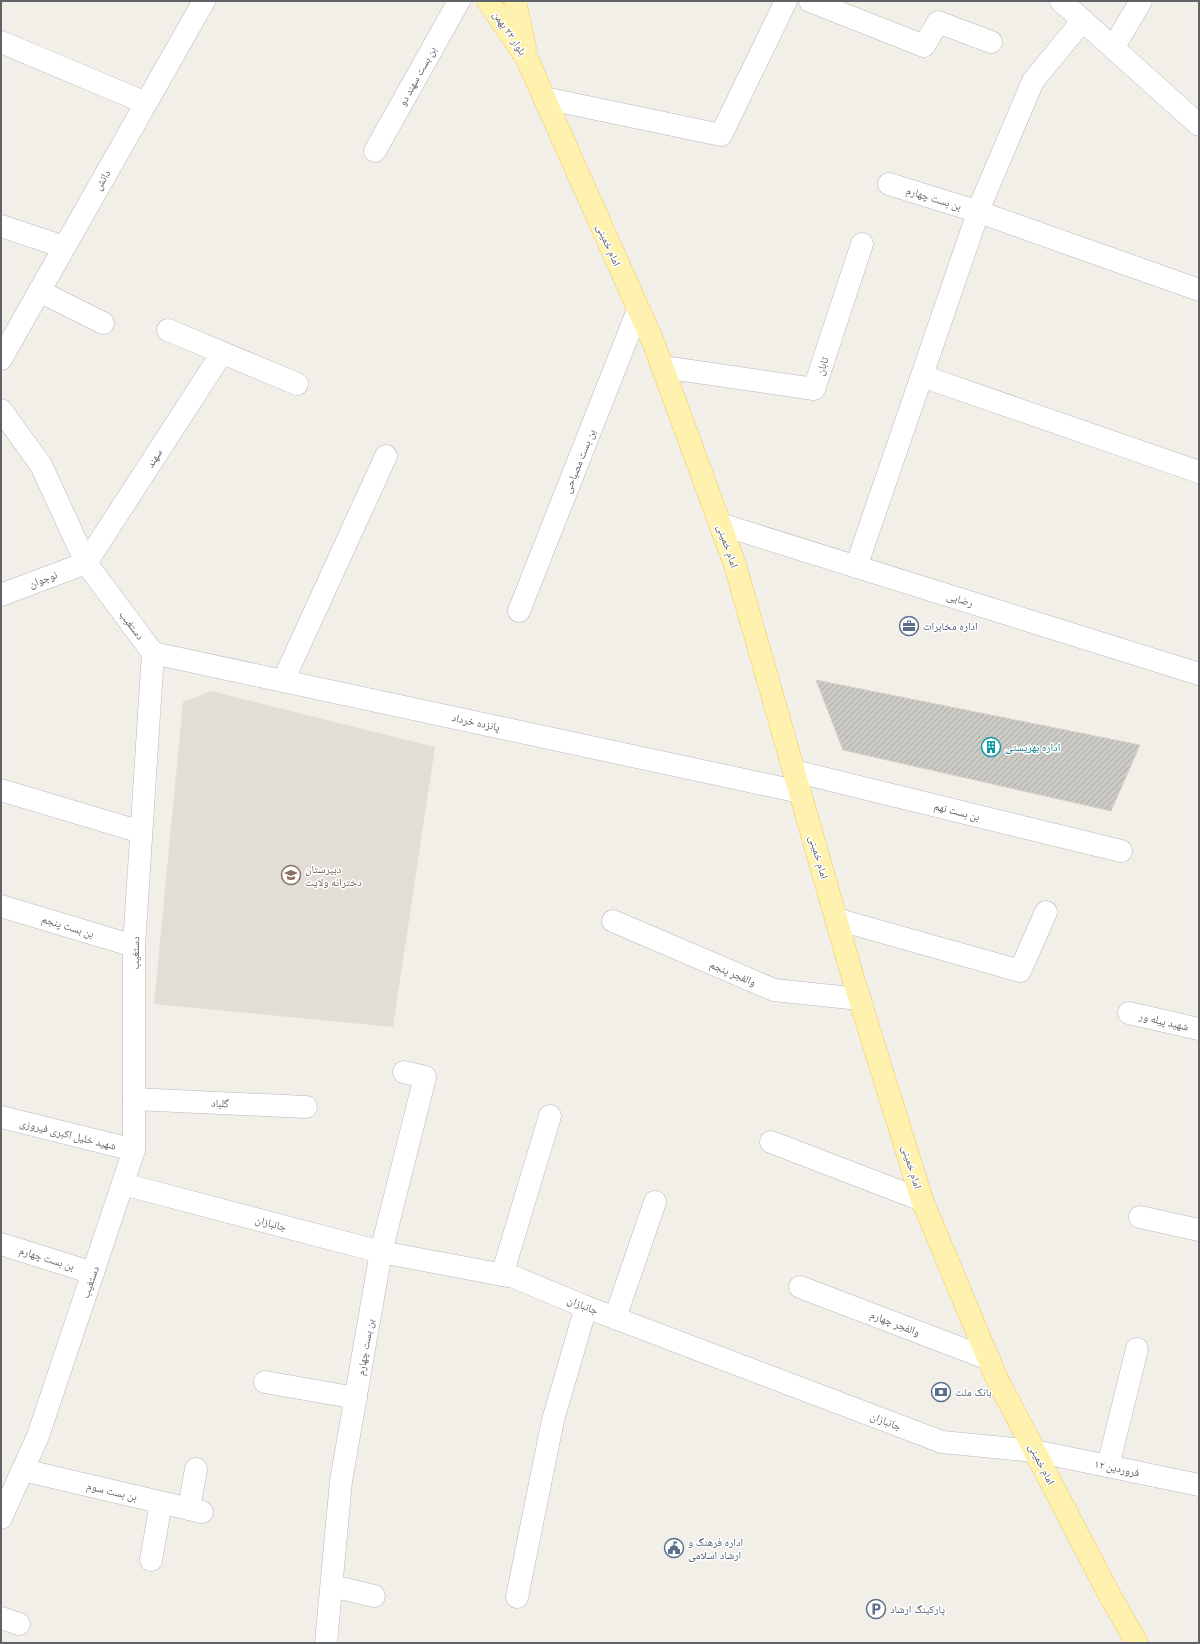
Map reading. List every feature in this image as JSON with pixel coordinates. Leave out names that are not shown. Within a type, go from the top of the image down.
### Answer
[{"type":"main road","name":"بلوار ۲۲ بهمن","points":[[488,1],[527,59]]},
{"type":"main road","name":"بلوار ۲۲ بهمن","points":[[516,1],[527,59]]},
{"type":"main road","name":"امام خمینی","points":[[527,59],[654,344],[735,565],[836,919],[922,1200],[996,1377],[1109,1594],[1137,1643]]},
{"type":"street","name":"دانش","points":[[1,359],[204,1]]},
{"type":"street","name":"بن بست سهند دو","points":[[375,151],[459,1]]},
{"type":"street","points":[[544,98],[721,135],[786,1]]},
{"type":"street","points":[[810,1],[924,46],[938,22],[991,42]]},
{"type":"street","points":[[1061,1],[1199,125]]},
{"type":"street","points":[[1113,48],[1141,1]]},
{"type":"street","points":[[856,566],[979,212],[1033,81],[1083,20]]},
{"type":"street","points":[[1,42],[146,103]]},
{"type":"street","name":"بن بست چهارم","points":[[889,184],[979,212],[1199,290]]},
{"type":"street","points":[[1,226],[64,247]]},
{"type":"street","name":"تابان","points":[[663,367],[814,389],[862,244]]},
{"type":"street","points":[[40,290],[103,323]]},
{"type":"street","name":"بن بست مصباحی","points":[[519,611],[638,310]]},
{"type":"street","points":[[168,330],[297,384]]},
{"type":"street","name":"سهند","points":[[86,563],[222,353]]},
{"type":"street","points":[[922,376],[1199,472]]},
{"type":"street","name":"دستغیب","points":[[1,410],[41,465],[86,563],[153,653],[134,946],[134,1150],[38,1436],[1,1518]]},
{"type":"street","points":[[283,680],[386,456]]},
{"type":"street","name":"رضایی","points":[[720,524],[1198,670]]},
{"type":"street","name":"نوجوان","points":[[1,595],[86,563]]},
{"type":"street","name":"پانزده خرداد","points":[[153,653],[800,792]]},
{"type":"street","name":"بن بست نهم","points":[[794,771],[1120,851]]},
{"type":"street","points":[[1,790],[141,832]]},
{"type":"street","name":"بن بست پنجم","points":[[1,906],[134,946]]},
{"type":"street","points":[[836,919],[1020,971],[1046,912]]},
{"type":"street","name":"والفجر پنجم","points":[[613,921],[774,990],[860,999]]},
{"type":"street","name":"شهید پیله ور","points":[[1129,1013],[1199,1029]]},
{"type":"street","name":"بن بست چهارم","points":[[326,1643],[341,1481],[381,1252],[425,1077],[404,1072]]},
{"type":"street","name":"گلباد","points":[[134,1099],[306,1107]]},
{"type":"street","points":[[502,1275],[550,1116]]},
{"type":"street","name":"شهید خلیل اکبری فیروزی","points":[[1,1117],[134,1150]]},
{"type":"street","points":[[771,1142],[922,1200]]},
{"type":"street","name":"جانبازان","points":[[123,1184],[381,1252],[514,1277],[586,1307],[942,1442],[1035,1451]]},
{"type":"street","points":[[616,1318],[655,1202]]},
{"type":"street","points":[[1140,1217],[1199,1230]]},
{"type":"street","name":"بن بست چهارم","points":[[1,1244],[93,1273]]},
{"type":"street","name":"والفجر چهارم","points":[[800,1287],[989,1359]]},
{"type":"street","points":[[517,1597],[554,1420],[586,1307]]},
{"type":"street","points":[[1108,1466],[1137,1350]]},
{"type":"street","points":[[265,1382],[356,1398]]},
{"type":"street","name":"۱۲ فروردین","points":[[1035,1451],[1199,1485]]},
{"type":"street","name":"بن بست سوم","points":[[23,1470],[196,1510],[196,1469]]},
{"type":"street","points":[[151,1560],[161,1503]]},
{"type":"street","points":[[332,1586],[374,1596]]},
{"type":"shaded area","name":"دبیرستان دخترانه ولایت","points":[[211,691],[435,747],[393,1027],[154,1004],[183,702]]},
{"type":"building","name":"اداره بهزیستی","points":[[816,680],[1140,745],[1111,811],[843,750]]},
{"type":"place","name":"اداره مخابرات","points":[[909,626]]},
{"type":"place","name":"اداره بهزیستی","points":[[991,747]]},
{"type":"place","name":"دبیرستان دخترانه ولایت","points":[[291,875]]},
{"type":"place","name":"بانک ملت","points":[[941,1392]]},
{"type":"place","name":"اداره فرهنگ و ارشاد اسلامی","points":[[674,1548]]},
{"type":"place","name":"پارکینگ ارشاد","points":[[876,1609]]}]
